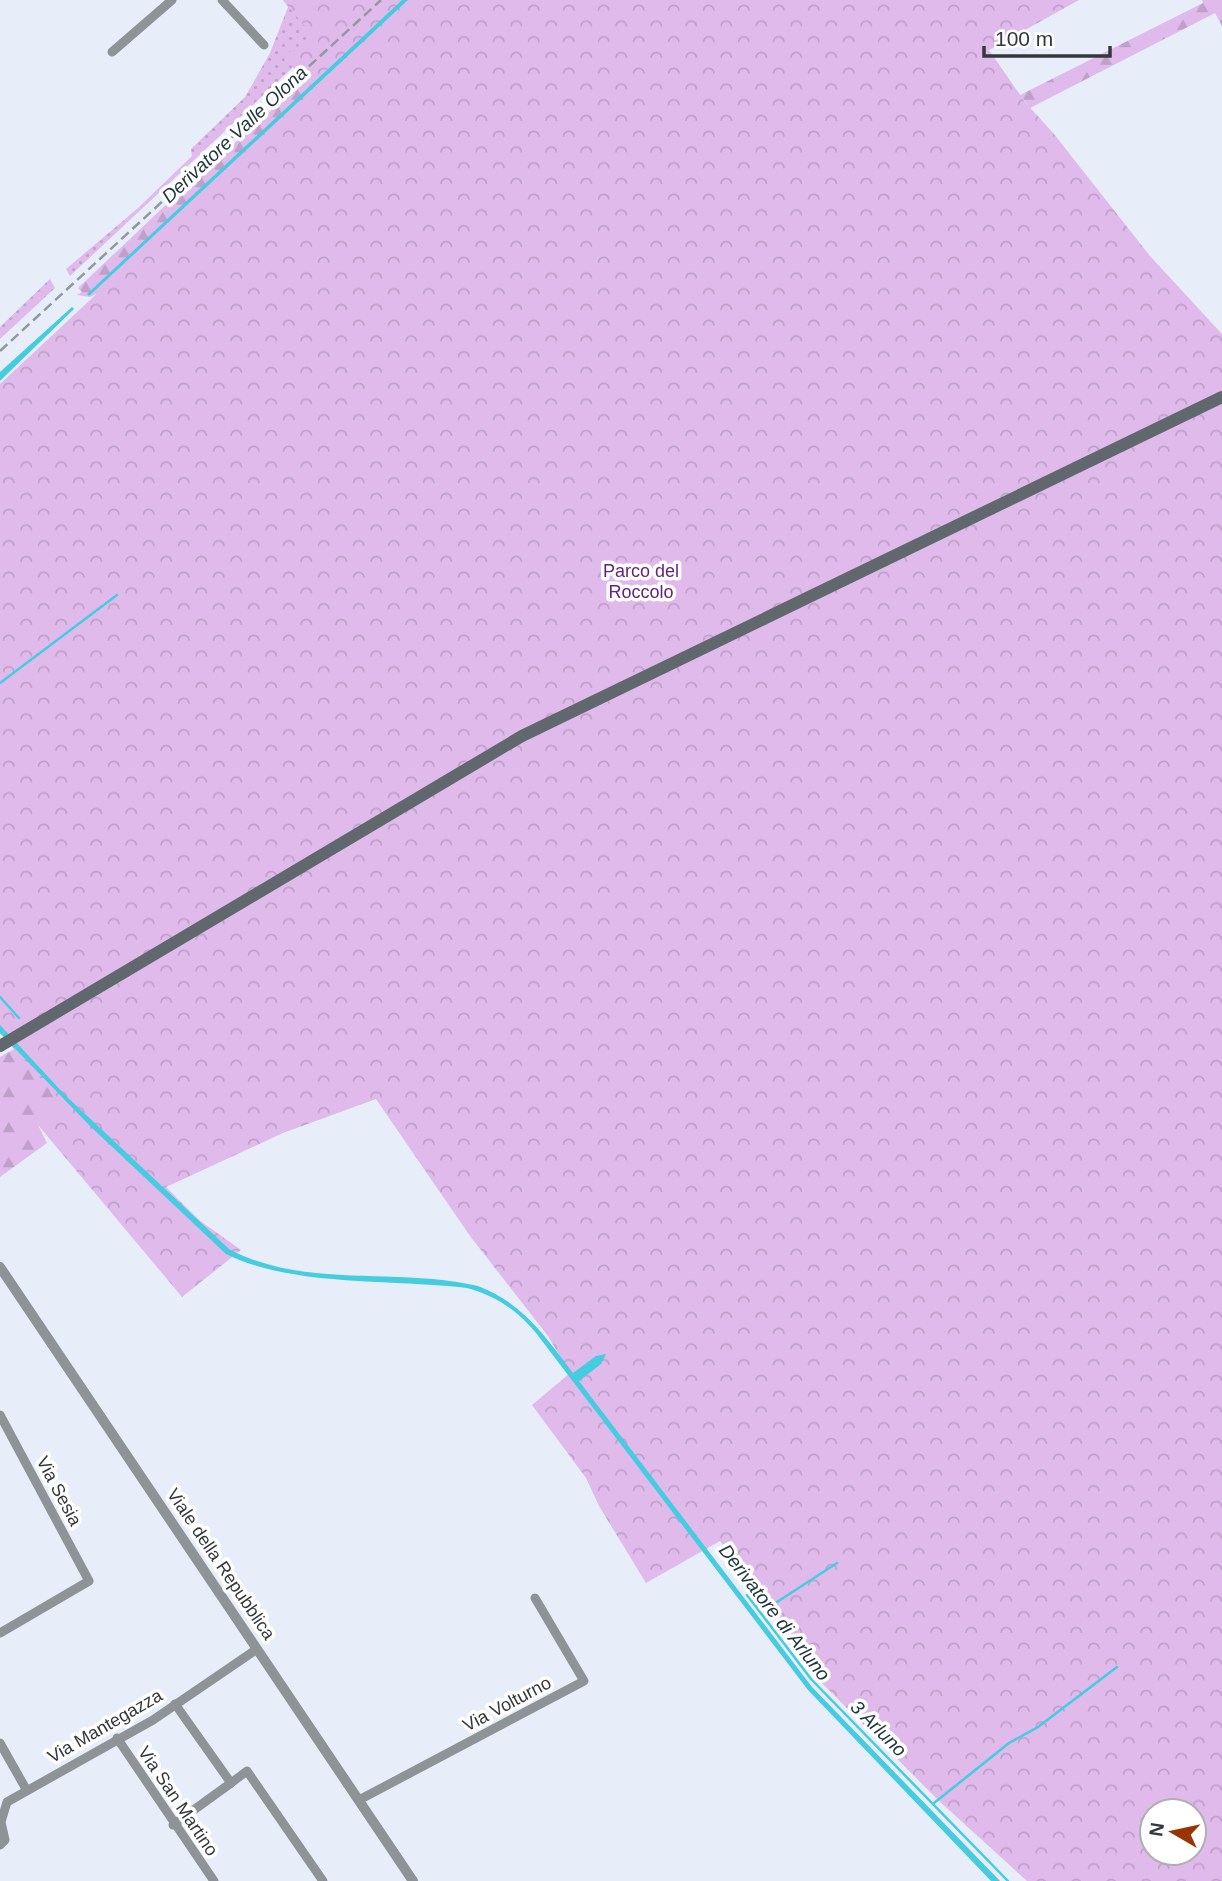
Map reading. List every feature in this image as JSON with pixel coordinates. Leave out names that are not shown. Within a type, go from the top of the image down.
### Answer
[{"type":"main road","points":[[1,1045],[522,736],[1222,397]]},
{"type":"street","points":[[112,52],[172,0]]},
{"type":"street","points":[[222,0],[264,46]]},
{"type":"street","name":"Viale della Repubblica","points":[[0,1267],[413,1881]]},
{"type":"street","name":"Via Sesia","points":[[0,1415],[3,1430],[89,1581],[0,1633]]},
{"type":"street","name":"Via Volturno","points":[[359,1800],[584,1681],[535,1598]]},
{"type":"street","name":"Via Mantegazza","points":[[0,1845],[5,1840],[1,1822],[7,1802],[175,1704],[257,1649]]},
{"type":"street","points":[[175,1704],[231,1783]]},
{"type":"street","name":"Via San Martino","points":[[117,1738],[173,1825],[214,1881]]},
{"type":"street","points":[[0,1743],[26,1789]]},
{"type":"street","points":[[173,1825],[247,1771],[323,1881]]},
{"type":"green space","points":[[283,0],[365,0],[70,276],[66,269],[137,209],[192,156],[191,149],[245,97],[270,53],[288,7]]},
{"type":"green space","name":"Parco del Roccolo","points":[[283,0],[1079,0],[989,50],[1025,102],[1054,134],[1150,256],[1222,334],[1222,1881],[1027,1881],[938,1800],[815,1676],[720,1541],[646,1583],[599,1506],[586,1478],[532,1405],[570,1373],[548,1336],[470,1236],[376,1099],[283,1133],[166,1187],[199,1220],[241,1250],[182,1297],[38,1125],[64,1105],[0,1033],[0,384],[312,93],[309,83],[282,57],[313,36]]},
{"type":"green space","points":[[499,0],[125,280],[90,297],[77,295],[82,292],[78,288],[170,201],[318,68]]},
{"type":"green space","points":[[1202,0],[1222,0],[1222,26],[1215,13],[1030,108],[1020,95],[1203,3]]},
{"type":"green space","points":[[50,279],[55,288],[0,339],[0,327]]},
{"type":"green space","points":[[33,1038],[166,1170],[38,1125],[47,1143],[0,1177],[0,1057]]},
{"type":"water","points":[[402,0],[408,0],[89,296],[87,294]]},
{"type":"water","points":[[72,307],[74,309],[0,381],[0,372]]},
{"type":"water","points":[[0,1025],[65,1095],[229,1249],[288,1269],[415,1278],[478,1286],[494,1293],[520,1311],[543,1334],[573,1373],[596,1356],[606,1354],[601,1364],[579,1381],[812,1687],[1000,1881],[991,1881],[808,1690],[536,1333],[521,1317],[497,1300],[467,1288],[312,1277],[252,1265],[226,1254],[90,1126],[0,1033]]},
{"type":"waterway","points":[[0,683],[117,595]]},
{"type":"waterway","points":[[0,997],[19,1018]]},
{"type":"waterway","name":"3 Arluno","points":[[755,1605],[774,1604],[837,1563]]},
{"type":"waterway","name":"3 Arluno","points":[[747,1595],[811,1679],[1008,1881]]},
{"type":"waterway","name":"3 Arluno","points":[[934,1803],[1009,1743],[1038,1727],[1117,1667]]},
{"type":"railway","points":[[0,351],[381,0]]},
{"type":"water label","name":"Derivatore Valle Olona","points":[[234,134]]},
{"type":"water label","name":"Derivatore di Arluno","points":[[775,1612]]}]
